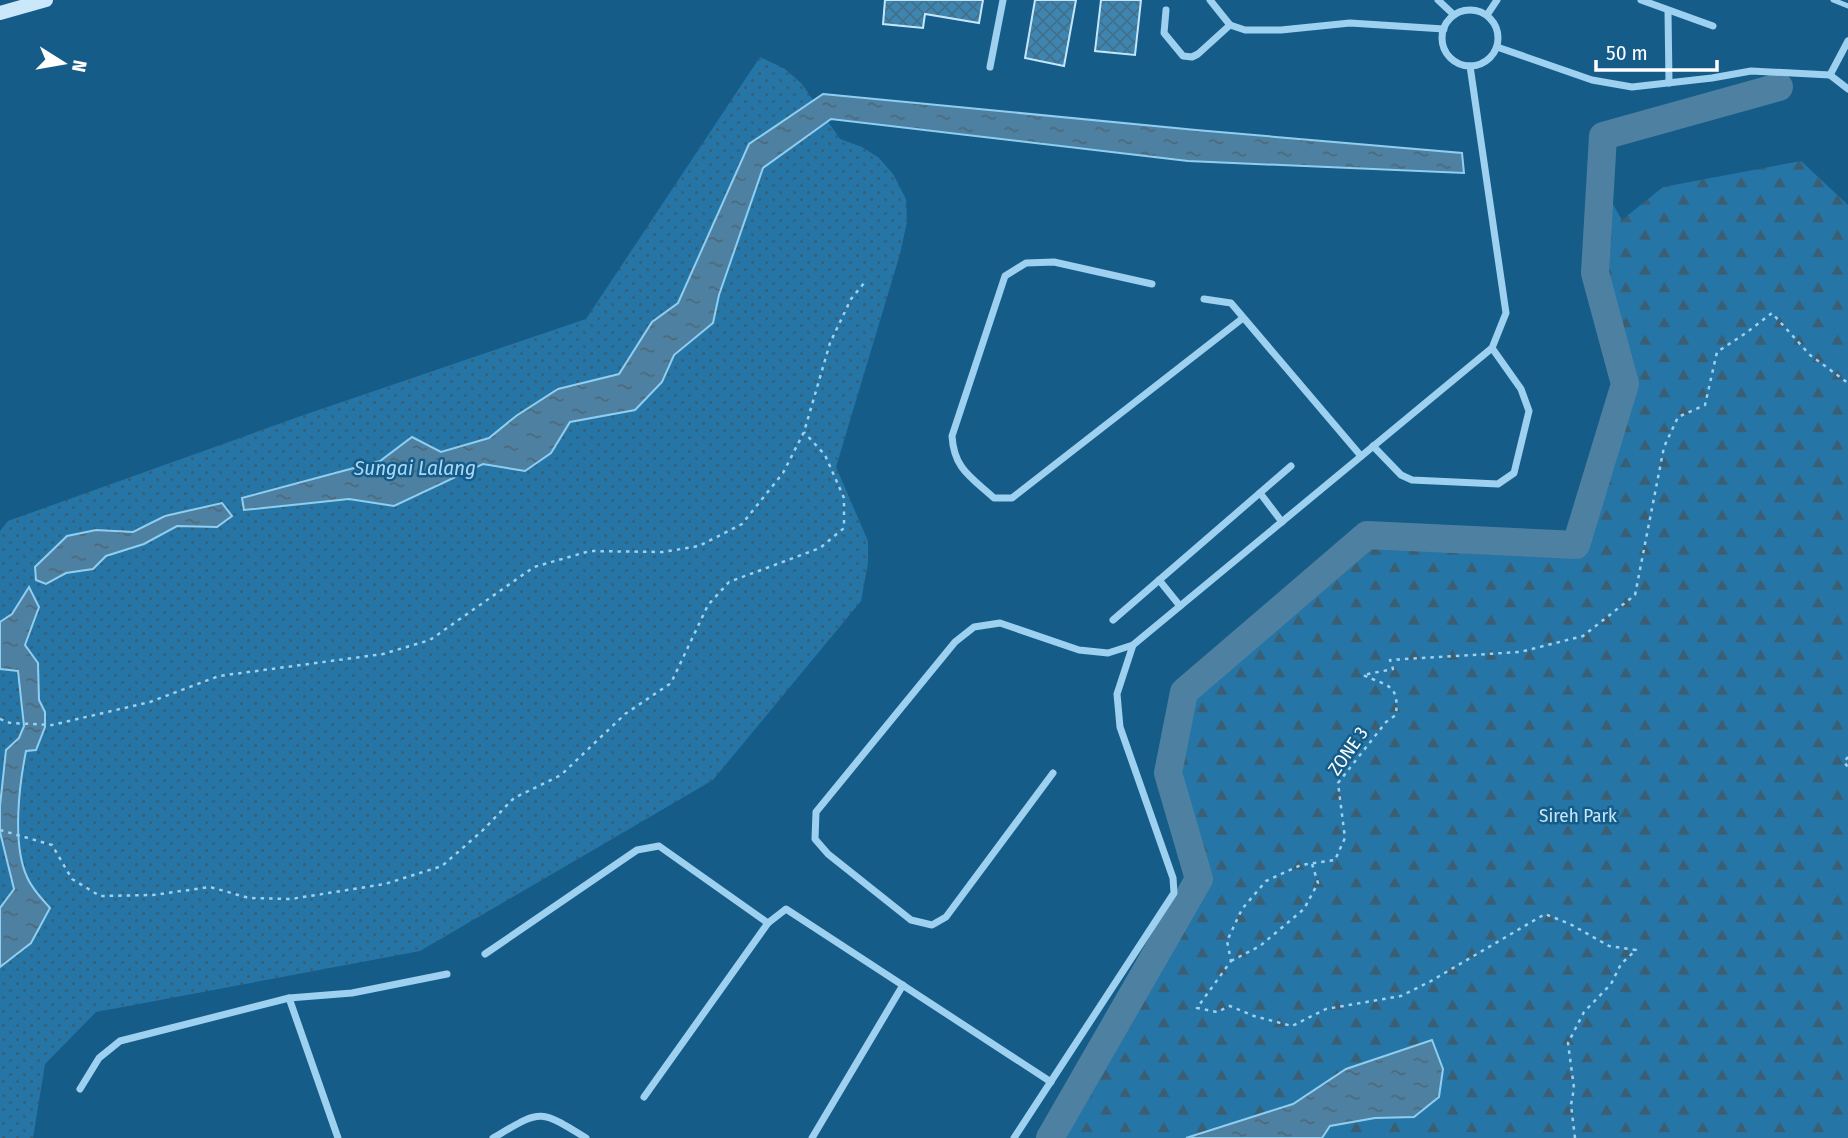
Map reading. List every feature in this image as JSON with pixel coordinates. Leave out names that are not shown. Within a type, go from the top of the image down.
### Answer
[{"type":"street","points":[[0,13],[46,0]]},
{"type":"street","points":[[990,66],[1003,0]]},
{"type":"street","points":[[1210,0],[1230,25],[1245,30],[1350,23],[1444,29]]},
{"type":"street","points":[[1438,0],[1454,15]]},
{"type":"street","points":[[1487,16],[1497,0]]},
{"type":"street","points":[[1641,0],[1713,26]]},
{"type":"street","points":[[1166,10],[1164,33],[1183,55],[1192,57],[1198,54],[1230,25]]},
{"type":"street","points":[[1470,10],[1487,16],[1497,29],[1497,47],[1487,61],[1470,66],[1454,61],[1448,54],[1444,47],[1444,29],[1454,15],[1470,10]]},
{"type":"street","points":[[1668,11],[1669,83]]},
{"type":"street","points":[[1829,75],[1848,41]]},
{"type":"street","points":[[1497,47],[1592,80],[1632,87],[1751,71],[1829,75],[1848,89]]},
{"type":"street","points":[[1053,773],[946,917],[932,925],[911,920],[828,854],[814,838],[816,812],[955,642],[974,627],[1000,623],[1079,650],[1108,653],[1133,645],[1492,348],[1506,313],[1470,66]]},
{"type":"street","points":[[1153,284],[1054,262],[1026,262],[1005,276],[952,436],[953,450],[959,466],[994,498],[1012,498],[1243,318]]},
{"type":"street","points":[[1204,299],[1231,303],[1361,456]]},
{"type":"street","points":[[1373,446],[1401,475],[1412,480],[1498,484],[1514,473],[1528,411],[1521,389],[1492,348]]},
{"type":"street","points":[[1114,620],[1291,466]]},
{"type":"street","points":[[1260,493],[1282,522]]},
{"type":"street","points":[[1159,580],[1180,606]]},
{"type":"street","points":[[1014,1138],[1174,893],[1173,878],[1120,727],[1117,694],[1133,645]]},
{"type":"street","points":[[485,954],[637,850],[659,846],[768,923]]},
{"type":"street","points":[[644,1097],[768,923],[786,909],[1051,1082]]},
{"type":"street","points":[[80,1089],[99,1058],[120,1041],[289,998],[352,993],[447,974]]},
{"type":"street","points":[[812,1138],[903,985]]},
{"type":"street","points":[[289,998],[338,1138]]},
{"type":"street","points":[[493,1138],[526,1119],[539,1115],[556,1119],[586,1138]]},
{"type":"lane","points":[[1833,0],[1848,6]]},
{"type":"path","points":[[0,719],[10,723],[52,725],[150,702],[219,676],[383,654],[430,640],[534,567],[590,551],[663,552],[699,546],[742,524],[783,472],[804,432],[830,343],[851,299],[865,282]]},
{"type":"path","name":"ZONE 3","points":[[1231,961],[1227,941],[1242,909],[1266,881],[1301,865],[1335,860],[1346,838],[1338,783],[1386,722],[1396,715],[1397,698],[1393,688],[1363,675],[1393,670],[1391,660],[1520,652],[1583,636],[1635,595],[1664,447],[1678,417],[1705,405],[1717,352],[1772,313],[1810,355],[1848,383]]},
{"type":"path","points":[[0,830],[52,845],[72,878],[100,896],[153,895],[210,887],[249,898],[291,899],[386,884],[442,866],[514,798],[561,775],[625,714],[671,683],[708,606],[729,582],[820,548],[844,528],[844,498],[825,455],[804,432]]},
{"type":"path","points":[[1848,757],[1844,762],[1848,767]]},
{"type":"path","points":[[1312,864],[1318,883],[1304,909],[1259,946],[1231,961],[1196,1009],[1217,1012],[1230,1006],[1254,1016],[1292,1026],[1326,1009],[1401,996],[1545,914],[1570,924],[1609,946],[1636,950],[1621,964],[1611,984],[1584,1012],[1568,1043],[1574,1088],[1571,1105],[1575,1138]]},
{"type":"green space","points":[[760,57],[785,69],[802,84],[840,139],[862,147],[879,158],[893,174],[906,199],[907,222],[900,254],[836,467],[868,541],[868,563],[861,601],[713,780],[420,951],[96,1012],[45,1064],[33,1138],[0,1138],[0,531],[8,521],[301,416],[586,319]]},
{"type":"green space","name":"Sireh Park","points":[[1801,161],[1848,205],[1848,1138],[1322,1138],[1330,1126],[1375,1118],[1414,1117],[1346,1069],[1293,1104],[1186,1138],[1050,1138],[1198,879],[1168,773],[1184,692],[1367,535],[1576,545],[1625,384],[1595,273],[1600,182],[1622,220],[1663,187]]},
{"type":"water","name":"Sungai Lalang","points":[[823,94],[1462,153],[1464,173],[1188,161],[831,119],[763,168],[719,295],[713,323],[674,355],[662,382],[635,410],[570,422],[551,453],[525,471],[483,464],[394,506],[349,499],[244,510],[242,498],[380,461],[412,437],[441,452],[489,438],[516,416],[558,389],[619,374],[652,322],[678,303],[749,144]]},
{"type":"water","points":[[222,503],[232,516],[217,527],[177,526],[144,544],[106,556],[93,569],[66,573],[46,584],[36,580],[35,567],[67,536],[96,530],[133,532],[165,516]]},
{"type":"water","points":[[29,587],[39,607],[25,645],[38,663],[39,700],[45,712],[45,727],[36,750],[26,751],[19,798],[18,832],[22,864],[27,877],[34,890],[50,908],[31,943],[0,967],[0,908],[14,889],[0,832],[0,806],[6,750],[19,738],[24,726],[18,671],[0,669],[0,622],[12,614]]},
{"type":"water","points":[[1432,1040],[1443,1069],[1439,1097],[1414,1117],[1375,1118],[1330,1126],[1322,1138],[1186,1138],[1293,1104],[1346,1069]]},
{"type":"building","points":[[885,0],[983,0],[979,23],[925,14],[923,28],[883,24]]},
{"type":"building","points":[[1035,0],[1076,0],[1064,66],[1025,58]]},
{"type":"building","points":[[1101,0],[1141,0],[1135,55],[1095,51]]},
{"type":"waterway","points":[[1050,1138],[1199,879],[1168,773],[1184,692],[1367,535],[1576,545],[1625,384],[1595,273],[1603,136],[1779,87]]}]
